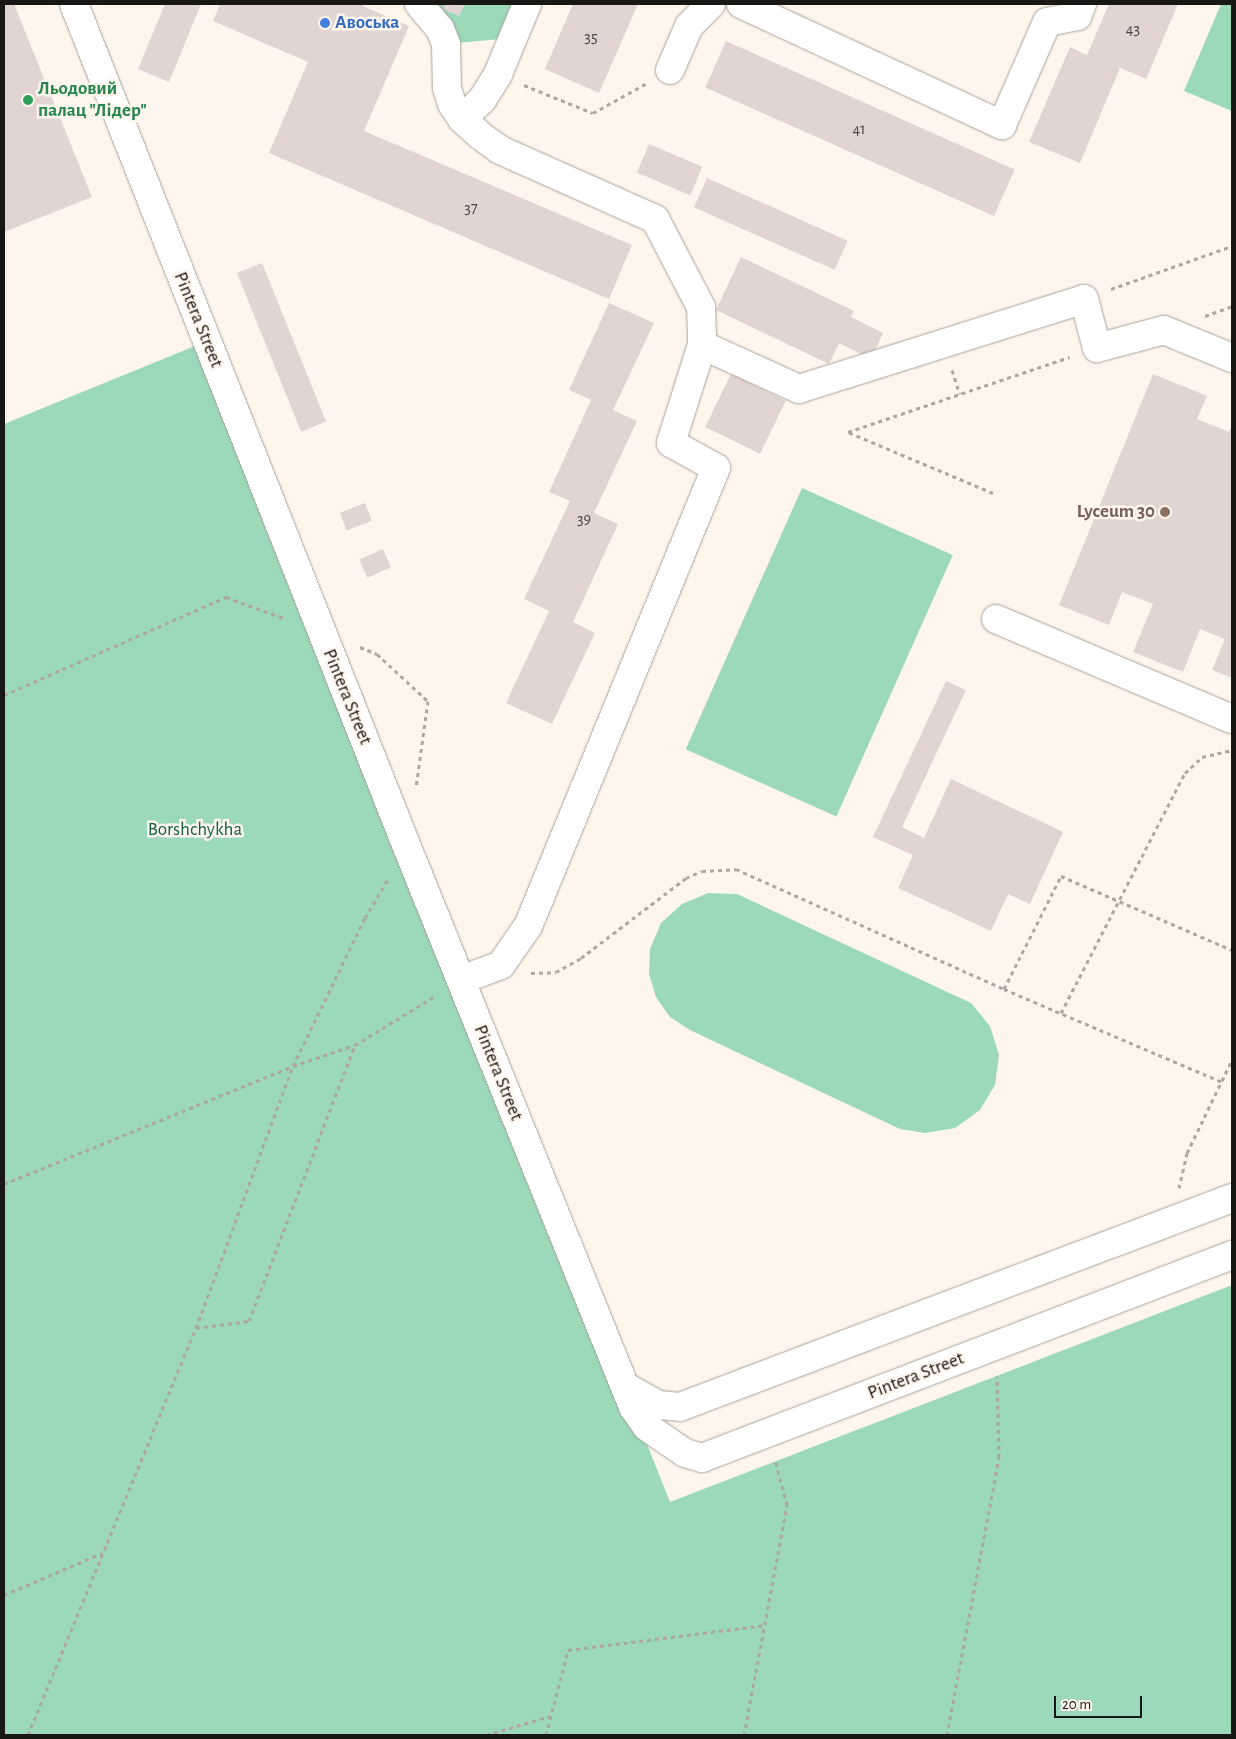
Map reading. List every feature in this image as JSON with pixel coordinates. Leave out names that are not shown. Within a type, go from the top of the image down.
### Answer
[{"type":"street","name":"Pintera Street","points":[[74,4],[407,846],[633,1407],[647,1426],[684,1453],[702,1458],[1232,1255]]},
{"type":"street","points":[[419,4],[440,29],[446,44],[447,88],[452,104],[462,119],[500,150],[655,218],[701,307],[702,345],[671,443],[716,468],[528,926],[501,965],[461,980]]},
{"type":"street","points":[[462,119],[482,100],[498,74],[527,4]]},
{"type":"street","points":[[670,70],[689,26],[711,4]]},
{"type":"street","points":[[741,4],[1002,125],[1047,22],[1077,16],[1082,4]]},
{"type":"street","points":[[702,345],[799,389],[1084,299],[1097,348],[1164,330],[1232,358]]},
{"type":"street","points":[[996,619],[1232,719]]},
{"type":"street","points":[[626,1387],[659,1406],[680,1407],[1232,1198]]},
{"type":"path","points":[[498,74],[593,113],[670,70]]},
{"type":"path","points":[[1084,299],[1232,246]]},
{"type":"path","points":[[993,493],[848,432],[1097,348]]},
{"type":"path","points":[[4,695],[226,597],[377,654],[428,701],[416,789]]},
{"type":"path","points":[[1061,1013],[1185,773],[1202,757],[1232,750]]},
{"type":"path","points":[[28,1735],[196,1328],[293,1066],[365,918],[407,846]]},
{"type":"path","points":[[501,965],[529,973],[556,972],[581,958],[686,878],[702,871],[736,869],[1004,989],[1222,1082]]},
{"type":"path","points":[[1004,989],[1061,876],[1232,950]]},
{"type":"path","points":[[4,1184],[293,1066],[355,1045],[461,980]]},
{"type":"path","points":[[196,1328],[249,1321],[355,1045]]},
{"type":"path","points":[[1170,1222],[1187,1153],[1232,1060]]},
{"type":"path","points":[[947,1735],[999,1457],[996,1345]]},
{"type":"path","points":[[744,1735],[788,1505],[768,1433]]},
{"type":"path","points":[[4,1595],[103,1553]]},
{"type":"path","points":[[546,1735],[568,1650],[765,1625]]},
{"type":"path","points":[[486,1735],[551,1716]]},
{"type":"green space","points":[[436,4],[514,4],[501,39],[457,43]]},
{"type":"green space","points":[[1221,4],[1232,4],[1232,111],[1184,91]]},
{"type":"green space","name":"Borshchykha","points":[[207,341],[670,1502],[1232,1285],[1232,1735],[4,1735],[4,424]]},
{"type":"green space","points":[[802,488],[953,555],[836,816],[686,749]]},
{"type":"green space","points":[[708,893],[737,894],[971,1003],[990,1026],[999,1055],[995,1085],[980,1110],[955,1128],[925,1133],[900,1129],[690,1030],[670,1017],[656,997],[649,974],[650,949],[661,923],[682,904]]},
{"type":"building","name":"Льодовий палац \"Лідер\"","points":[[4,4],[14,4],[92,197],[4,232]]},
{"type":"building","points":[[165,4],[201,4],[169,82],[138,69]]},
{"type":"building","points":[[220,4],[363,4],[363,6],[409,26],[364,131],[632,245],[609,299],[269,153],[308,62],[213,21]]},
{"type":"building","points":[[445,4],[465,4],[459,16],[443,9]]},
{"type":"building","points":[[573,4],[638,4],[599,93],[545,69]]},
{"type":"building","points":[[1109,4],[1178,4],[1146,79],[1091,55],[1120,68],[1080,163],[1029,142],[1070,47],[1087,55]]},
{"type":"building","points":[[726,41],[1015,170],[994,216],[705,88]]},
{"type":"building","points":[[649,144],[702,167],[690,195],[637,173]]},
{"type":"building","points":[[707,178],[848,241],[835,270],[694,207]]},
{"type":"building","points":[[741,257],[854,311],[851,317],[883,333],[871,359],[839,343],[829,364],[716,310]]},
{"type":"building","points":[[262,263],[326,422],[301,432],[237,273]]},
{"type":"building","points":[[609,303],[654,323],[613,410],[637,421],[594,513],[618,524],[573,622],[595,633],[552,724],[506,703],[549,611],[524,599],[570,501],[549,492],[591,400],[569,390]]},
{"type":"building","points":[[731,374],[786,401],[760,454],[705,427]]},
{"type":"building","name":"Lyceum 30","points":[[1153,374],[1207,396],[1197,419],[1229,432],[1232,424],[1232,678],[1212,670],[1225,639],[1200,629],[1183,672],[1133,652],[1153,604],[1122,592],[1109,625],[1059,605]]},
{"type":"building","points":[[365,503],[372,521],[347,530],[340,513]]},
{"type":"building","points":[[383,549],[391,567],[367,578],[359,560]]},
{"type":"building","points":[[946,681],[966,690],[902,827],[924,838],[951,779],[1063,832],[1030,904],[1008,894],[991,931],[898,888],[913,855],[873,837]]},
{"type":"place","name":"Авоська","points":[[325,23]]},
{"type":"place","name":"Льодовий палац \"Лідер\"","points":[[28,100]]},
{"type":"place","name":"Lyceum 30","points":[[1165,512]]}]
